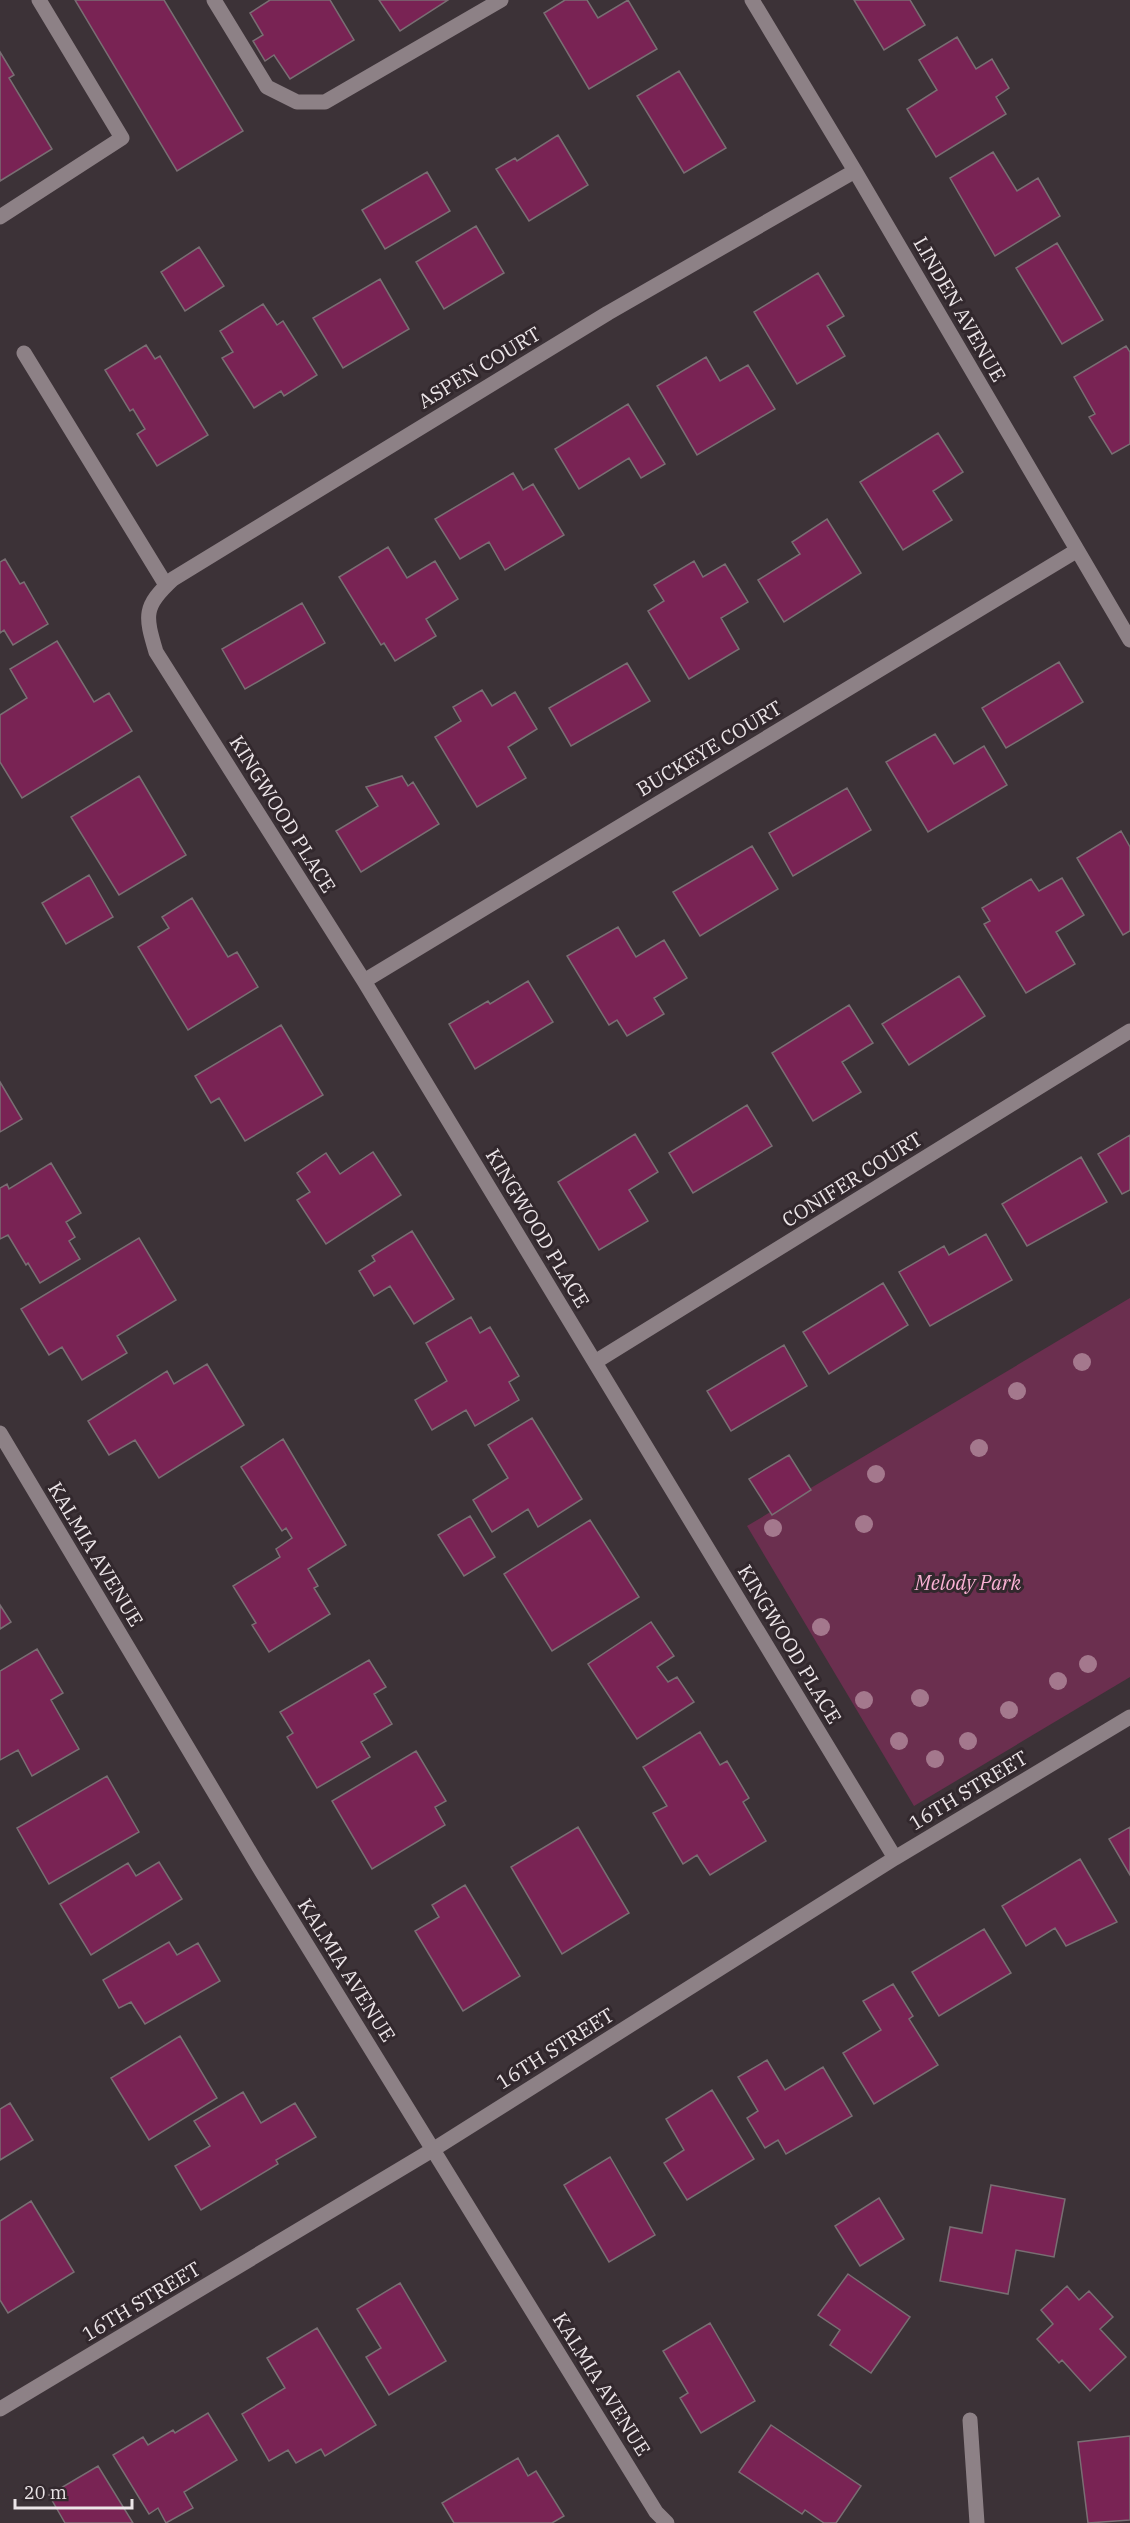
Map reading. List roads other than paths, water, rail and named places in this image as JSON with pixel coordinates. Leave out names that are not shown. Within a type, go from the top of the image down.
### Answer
[{"type":"street","points":[[0,217],[122,138],[39,0]]},
{"type":"street","points":[[214,0],[267,87],[297,102],[325,102],[501,0]]},
{"type":"street","name":"LINDEN AVENUE","points":[[752,0],[1130,640]]},
{"type":"street","name":"ASPEN COURT","points":[[147,620],[154,596],[183,573],[608,313],[855,171]]},
{"type":"street","points":[[24,353],[166,585]]},
{"type":"street","name":"BUCKEYE COURT","points":[[364,981],[1076,551]]},
{"type":"street","name":"KINGWOOD PLACE","points":[[147,620],[156,652],[364,981],[895,1858]]},
{"type":"street","name":"CONIFER COURT","points":[[595,1362],[1130,1031]]},
{"type":"street","name":"KALMIA AVENUE","points":[[0,1433],[257,1864],[656,2512],[667,2523]]},
{"type":"street","name":"16TH STREET","points":[[0,2409],[434,2150],[895,1858],[1130,1717]]},
{"type":"street","points":[[970,2420],[977,2523]]},
{"type":"park label","name":"Melody Park","points":[[968,1582]]}]
